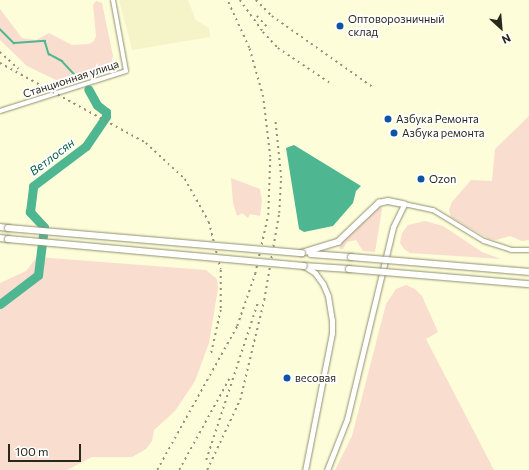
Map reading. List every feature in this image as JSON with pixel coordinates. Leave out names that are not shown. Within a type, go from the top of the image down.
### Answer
[{"type":"main road","points":[[302,253],[338,242],[379,203],[388,201],[404,204]]},
{"type":"main road","points":[[0,227],[350,258],[529,272]]},
{"type":"main road","points":[[0,238],[304,266],[529,284]]},
{"type":"street","name":"Станционная улица","points":[[0,111],[126,71],[113,0]]},
{"type":"street","points":[[327,470],[347,419],[393,227],[404,204],[433,210],[484,241],[511,250],[529,250]]},
{"type":"street","points":[[304,266],[315,273],[323,284],[328,296],[332,320],[331,337],[305,470]]},
{"type":"shaded area","points":[[119,0],[188,0],[196,20],[209,28],[210,37],[132,50]]},
{"type":"shaded area","points":[[96,1],[102,3],[113,56],[111,64],[101,75],[75,82],[56,80],[27,66],[0,40],[0,9],[22,38],[36,40],[49,33],[72,45],[89,44],[94,41],[96,36],[93,5]]},
{"type":"shaded area","points":[[529,116],[529,240],[522,241],[510,236],[496,240],[489,239],[451,217],[449,210],[452,202],[471,180],[492,181],[495,149]]},
{"type":"shaded area","points":[[294,145],[361,186],[356,191],[353,203],[333,226],[304,232],[299,229],[286,148]]},
{"type":"shaded area","points":[[231,178],[260,189],[262,201],[260,216],[250,214],[248,218],[242,213],[237,216],[233,203]]},
{"type":"shaded area","points":[[380,206],[382,209],[375,252],[363,251],[356,240],[347,242],[343,249],[340,249],[339,245]]},
{"type":"shaded area","points":[[425,221],[443,226],[482,252],[501,259],[410,253],[404,249],[400,243],[402,233],[408,225]]},
{"type":"shaded area","points":[[37,257],[206,270],[217,279],[218,288],[209,343],[195,381],[175,411],[154,430],[152,441],[146,449],[132,457],[92,457],[67,470],[0,470],[0,283],[26,271]]},
{"type":"shaded area","points":[[406,285],[415,289],[422,296],[438,332],[426,339],[494,470],[335,470],[352,436],[386,304],[396,289]]},
{"type":"waterway","name":"Ветлосян","points":[[0,29],[14,43],[45,41],[49,54],[62,61],[80,80]]},
{"type":"waterway","name":"Ветлосян","points":[[0,304],[38,275],[44,227],[30,212],[33,186],[86,146],[106,116],[106,112],[97,105],[88,89]]},
{"type":"railway","points":[[157,470],[237,326],[255,274],[268,215],[270,157],[263,97],[249,48],[227,0]]},
{"type":"railway","points":[[240,0],[263,32],[278,48],[333,85]]},
{"type":"railway","points":[[256,0],[272,16],[374,88]]},
{"type":"railway","points":[[257,16],[269,29]]},
{"type":"railway","points":[[0,52],[19,69]]},
{"type":"railway","points":[[0,63],[146,143],[185,179],[209,222],[221,270],[221,310],[211,355]]},
{"type":"railway","points":[[207,470],[240,400],[264,300],[279,213],[281,178],[275,119]]},
{"type":"railway","points":[[206,460],[258,302]]},
{"type":"railway","points":[[179,470],[229,379]]},
{"type":"place","name":"Оптоворозничный склад","points":[[340,26]]},
{"type":"place","name":"Азбука Ремонта","points":[[388,119]]},
{"type":"place","name":"Азбука ремонта","points":[[394,133]]},
{"type":"place","name":"Ozon","points":[[421,179]]},
{"type":"place","name":"весовая","points":[[287,378]]}]
